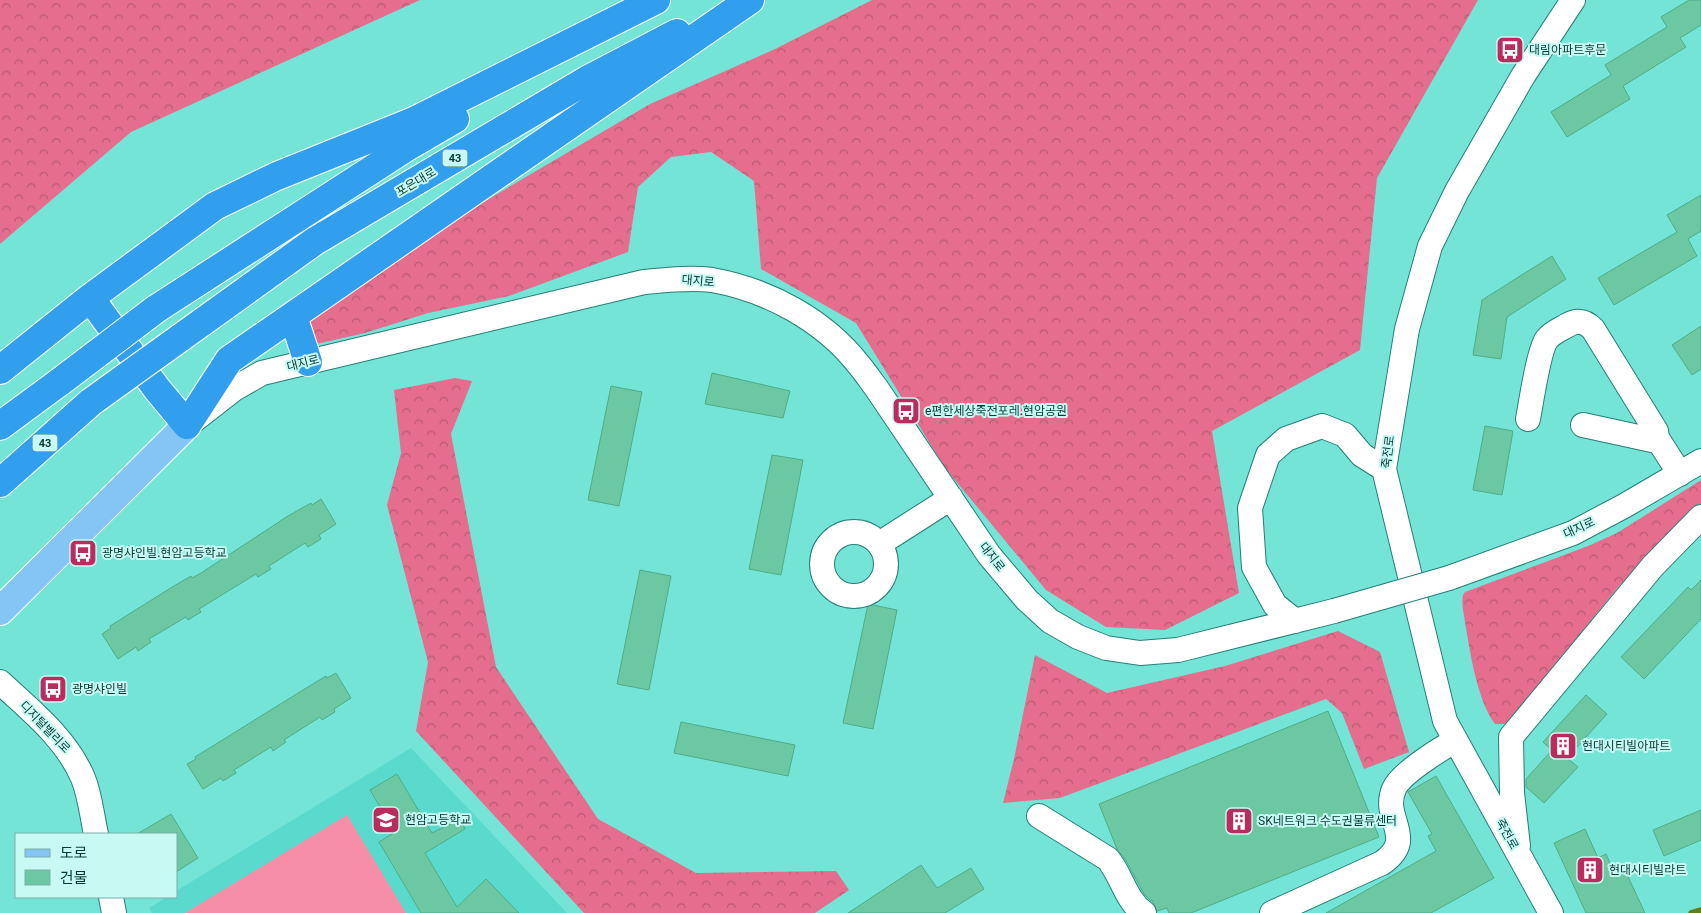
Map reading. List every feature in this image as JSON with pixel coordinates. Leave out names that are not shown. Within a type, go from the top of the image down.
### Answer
[{"type":"highway","points":[[0,370],[90,298],[215,206],[277,176],[414,121],[656,0]]},
{"type":"highway","points":[[0,426],[156,309],[407,147],[662,0]]},
{"type":"highway","name":"포은대로","points":[[0,483],[91,402],[324,236],[587,80],[742,0]]},
{"type":"highway","points":[[90,298],[157,389],[187,425],[229,360],[750,0]]},
{"type":"highway","points":[[293,316],[308,362]]},
{"type":"main road","name":"대지로","points":[[0,611],[187,425]]},
{"type":"street","name":"죽전로","points":[[1551,913],[1445,722],[1384,469],[1407,329],[1430,246],[1457,192],[1523,76],[1573,0]]},
{"type":"street","name":"대지로","points":[[187,425],[234,389],[262,373],[644,282],[679,278],[711,280],[745,288],[776,300],[806,318],[833,338],[858,363],[989,555],[1027,600],[1050,621],[1078,637],[1106,648],[1140,653],[1178,650],[1334,611],[1449,578],[1573,533],[1701,461]]},
{"type":"street","points":[[1528,418],[1544,344],[1553,334],[1572,322],[1580,321],[1588,324],[1593,329],[1656,431],[1657,438],[1680,474]]},
{"type":"street","points":[[1583,425],[1652,440],[1657,438]]},
{"type":"street","points":[[1295,621],[1275,605],[1254,567],[1250,508],[1268,455],[1286,439],[1322,426],[1345,435],[1362,455],[1384,469]]},
{"type":"street","points":[[879,544],[951,498]]},
{"type":"street","points":[[1518,855],[1512,793],[1511,737],[1653,566],[1701,517]]},
{"type":"street","points":[[851,533],[862,534],[879,544],[886,564],[878,595],[847,595],[838,592],[825,578],[822,569],[826,549],[841,535],[851,533]]},
{"type":"street","name":"디지털벨리로","points":[[0,682],[47,727],[72,755],[84,780],[96,833]]},
{"type":"street","points":[[1272,913],[1382,863],[1391,857],[1400,840],[1392,810],[1391,798],[1394,788],[1401,778],[1455,741]]},
{"type":"street","points":[[1039,816],[1108,859],[1115,868],[1130,898],[1137,908],[1144,913]]},
{"type":"street","points":[[110,898],[114,913]]},
{"type":"shaded area","name":"현암고등학교","points":[[411,748],[567,913],[152,913],[149,908],[165,898],[178,898],[178,890]]},
{"type":"shaded area","points":[[347,815],[406,913],[185,913]]},
{"type":"green space","points":[[0,0],[420,0],[131,132],[0,244]]},
{"type":"green space","points":[[872,0],[1478,0],[1377,178],[1360,350],[1212,431],[1239,593],[1165,630],[1106,627],[1046,590],[945,468],[856,323],[761,269],[754,181],[711,152],[671,157],[638,187],[628,252],[509,296],[428,313],[365,333],[312,345],[306,325],[392,260],[453,220],[650,104],[773,50]]},
{"type":"green space","points":[[455,378],[472,381],[451,434],[496,667],[598,819],[696,873],[836,871],[849,890],[815,913],[584,913],[416,731],[428,662],[387,505],[401,453],[394,390]]},
{"type":"green space","points":[[1701,480],[1701,506],[1619,586],[1509,722],[1495,724],[1483,702],[1475,675],[1463,608],[1462,598],[1465,592],[1588,546],[1617,533]]},
{"type":"green space","points":[[1338,631],[1380,652],[1409,752],[1364,769],[1342,713],[1326,699],[1060,798],[1003,803],[1035,655],[1107,693],[1225,666]]},
{"type":"building","points":[[1689,0],[1701,0],[1701,25],[1680,38],[1686,47],[1623,86],[1630,99],[1567,137],[1551,112],[1611,75],[1605,65],[1667,27],[1661,17]]},
{"type":"building","points":[[1701,195],[1701,231],[1688,239],[1697,256],[1614,305],[1598,278],[1677,232],[1667,215]]},
{"type":"building","points":[[1552,256],[1566,279],[1507,317],[1501,359],[1473,355],[1482,300]]},
{"type":"building","points":[[1701,326],[1701,369],[1692,375],[1672,345]]},
{"type":"building","points":[[712,373],[790,391],[783,418],[705,404]]},
{"type":"building","points":[[611,386],[642,392],[619,506],[588,500]]},
{"type":"building","points":[[1485,426],[1513,431],[1502,495],[1473,490]]},
{"type":"building","points":[[772,455],[803,460],[781,575],[749,569]]},
{"type":"building","points":[[321,499],[336,524],[319,535],[321,539],[308,547],[305,543],[269,566],[271,569],[258,577],[256,574],[199,609],[201,612],[188,620],[186,617],[149,639],[151,642],[138,651],[136,647],[118,659],[102,634],[111,628],[110,626],[191,576],[192,578],[201,573],[288,516]]},
{"type":"building","points":[[640,570],[671,576],[649,690],[617,684]]},
{"type":"building","points":[[1701,580],[1701,619],[1644,679],[1621,657],[1688,587],[1691,590]]},
{"type":"building","points":[[868,604],[897,610],[873,729],[843,723]]},
{"type":"building","points":[[336,673],[351,698],[334,709],[335,712],[322,720],[320,717],[284,740],[286,742],[273,751],[271,747],[234,770],[236,773],[223,781],[221,778],[203,789],[187,764],[196,759],[195,757],[326,676],[327,678]]},
{"type":"building","name":"현대시티빌아파트","points":[[1586,695],[1607,714],[1567,758],[1578,767],[1544,803],[1526,787],[1526,779],[1552,750],[1543,742]]},
{"type":"building","name":"SK네트워크 수도권물류센터","points":[[1328,711],[1379,837],[1191,913],[1169,913],[1167,908],[1157,911],[1152,900],[1144,894],[1125,859],[1117,849],[1099,804]]},
{"type":"building","points":[[681,722],[795,745],[788,776],[674,753]]},
{"type":"building","points":[[397,774],[432,833],[460,819],[465,829],[425,853],[457,907],[486,879],[519,913],[421,913],[379,842],[395,832],[370,790]]},
{"type":"building","points":[[1436,776],[1494,878],[1431,913],[1326,913],[1436,851],[1428,836],[1432,834],[1408,792]]},
{"type":"building","points":[[1701,810],[1701,840],[1664,856],[1653,830]]},
{"type":"building","points":[[171,814],[198,858],[178,871],[178,833],[139,833]]},
{"type":"building","name":"현대시티빌라트","points":[[1585,829],[1598,858],[1606,854],[1614,872],[1624,868],[1645,913],[1586,913],[1554,843]]},
{"type":"building","points":[[921,865],[937,888],[971,868],[984,889],[945,913],[848,913]]},
{"type":"waterway","points":[[1691,913],[1701,910]]},
{"type":"place","name":"대림아파트후문","points":[[1510,50]]},
{"type":"place","name":"e편한세상죽전포레.현암공원","points":[[906,411]]},
{"type":"place","name":"광명샤인빌.현암고등학교","points":[[83,553]]},
{"type":"place","name":"광명샤인빌","points":[[53,689]]},
{"type":"place","name":"현대시티빌아파트","points":[[1563,746]]},
{"type":"place","name":"현암고등학교","points":[[386,820]]},
{"type":"place","name":"SK네트워크 수도권물류센터","points":[[1239,821]]},
{"type":"place","name":"현대시티빌라트","points":[[1590,870]]}]
